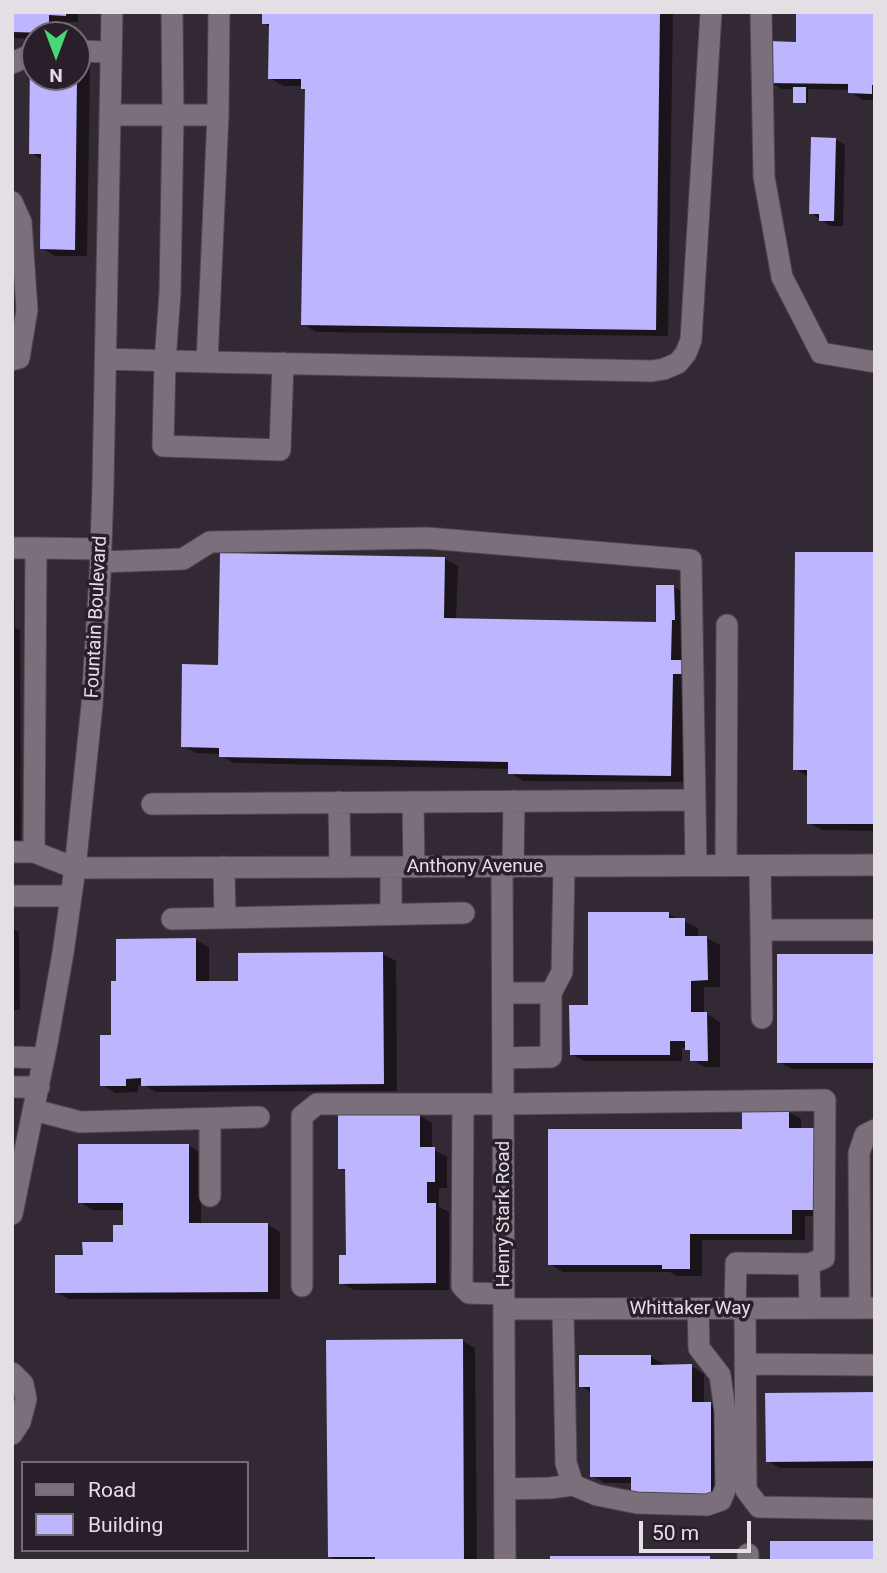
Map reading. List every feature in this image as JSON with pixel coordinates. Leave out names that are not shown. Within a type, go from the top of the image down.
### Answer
[{"type":"street","name":"Fountain Boulevard","points":[[12,1214],[16,1184],[39,1087],[63,953],[92,705],[101,555],[112,12]]},
{"type":"street","points":[[172,12],[170,293],[163,446],[280,450],[283,363]]},
{"type":"street","points":[[207,362],[218,115],[219,12]]},
{"type":"street","points":[[106,359],[652,371],[678,363],[686,354],[691,340],[710,12]]},
{"type":"street","points":[[761,12],[764,177],[782,277],[821,353],[875,362]]},
{"type":"street","points":[[91,51],[111,52]]},
{"type":"street","points":[[110,116],[218,115]]},
{"type":"street","points":[[12,202],[21,222],[27,310],[19,358],[12,360]]},
{"type":"street","points":[[12,548],[183,559],[210,542],[427,538],[691,560],[696,866]]},
{"type":"street","points":[[34,852],[36,548]]},
{"type":"street","points":[[726,866],[727,625]]},
{"type":"street","points":[[152,804],[695,800]]},
{"type":"street","name":"Henry Stark Road","points":[[505,1561],[503,993],[508,867],[514,801]]},
{"type":"street","points":[[339,802],[340,867]]},
{"type":"street","points":[[413,802],[414,867]]},
{"type":"street","points":[[12,852],[34,852],[75,868]]},
{"type":"street","name":"Anthony Avenue","points":[[75,868],[875,865]]},
{"type":"street","points":[[760,866],[762,1018]]},
{"type":"street","points":[[224,867],[225,918]]},
{"type":"street","points":[[391,867],[391,914]]},
{"type":"street","points":[[503,1058],[551,1057],[551,993],[562,972],[564,867]]},
{"type":"street","points":[[12,896],[71,896]]},
{"type":"street","points":[[172,919],[464,913]]},
{"type":"street","points":[[761,930],[875,930]]},
{"type":"street","points":[[503,993],[551,993]]},
{"type":"street","points":[[12,1057],[44,1058]]},
{"type":"street","points":[[12,1087],[39,1087]]},
{"type":"street","points":[[303,1286],[302,1116],[317,1104],[825,1100],[817,1261],[810,1308]]},
{"type":"street","name":"Whittaker Way","points":[[463,1104],[462,1286],[469,1293],[563,1309],[867,1308]]},
{"type":"street","points":[[34,1110],[80,1122],[259,1117]]},
{"type":"street","points":[[210,1119],[210,1196]]},
{"type":"street","points":[[867,1308],[859,1153],[865,1135],[875,1130]]},
{"type":"street","points":[[817,1261],[736,1263],[745,1364],[746,1490],[758,1507],[875,1509]]},
{"type":"street","points":[[563,1309],[565,1463],[573,1485]]},
{"type":"street","points":[[505,1489],[573,1485],[597,1495],[637,1503],[708,1505],[721,1500],[726,1487],[725,1411],[720,1375],[699,1348],[698,1309]]},
{"type":"street","points":[[745,1364],[875,1365]]},
{"type":"street","points":[[12,1373],[23,1384],[26,1399],[20,1422],[12,1434]]},
{"type":"building","points":[[12,12],[66,12],[66,16],[49,15],[49,21],[21,21],[21,32],[12,32]]},
{"type":"building","points":[[262,12],[660,12],[656,330],[301,325],[305,89],[301,89],[301,79],[268,79],[269,24],[262,24]]},
{"type":"building","points":[[796,12],[875,12],[875,85],[872,85],[872,94],[848,93],[848,84],[768,83],[768,41],[796,42]]},
{"type":"building","points":[[793,87],[806,87],[806,103],[793,103]]},
{"type":"building","points":[[30,91],[77,91],[75,250],[40,249],[41,154],[29,154]]},
{"type":"building","points":[[811,137],[836,138],[834,221],[819,221],[819,214],[809,214]]},
{"type":"building","points":[[795,552],[875,552],[875,824],[807,824],[807,770],[793,770]]},
{"type":"building","points":[[220,553],[445,557],[444,618],[656,622],[656,585],[674,585],[675,620],[672,620],[671,660],[684,660],[684,674],[673,674],[671,776],[508,774],[508,762],[219,757],[219,748],[181,747],[182,664],[218,665]]},
{"type":"building","points":[[588,912],[669,912],[669,918],[685,918],[685,936],[707,936],[708,980],[691,981],[691,1012],[707,1012],[708,1061],[690,1061],[690,1050],[685,1050],[685,1041],[670,1041],[670,1055],[570,1055],[569,1005],[588,1005]]},
{"type":"building","points":[[196,938],[196,981],[238,981],[238,953],[383,952],[384,1084],[141,1086],[141,1078],[126,1079],[126,1086],[100,1086],[100,1035],[111,1035],[111,981],[116,981],[116,939]]},
{"type":"building","points":[[777,954],[875,954],[875,1063],[777,1063]]},
{"type":"building","points":[[742,1110],[789,1110],[789,1128],[819,1128],[819,1210],[792,1210],[792,1234],[690,1234],[690,1269],[662,1269],[662,1265],[548,1265],[548,1129],[742,1129]]},
{"type":"building","points":[[338,1114],[420,1114],[420,1147],[435,1147],[435,1182],[427,1182],[427,1203],[436,1203],[436,1283],[339,1284],[339,1255],[346,1255],[345,1169],[338,1169]]},
{"type":"building","points":[[78,1144],[189,1144],[189,1223],[268,1223],[268,1292],[55,1293],[55,1255],[83,1255],[82,1242],[113,1242],[113,1225],[123,1225],[123,1203],[78,1203]]},
{"type":"building","points":[[463,1339],[464,1561],[375,1561],[375,1557],[328,1557],[326,1340]]},
{"type":"building","points":[[579,1355],[651,1355],[651,1365],[692,1364],[692,1402],[711,1402],[711,1497],[631,1497],[631,1477],[590,1477],[590,1387],[579,1387]]},
{"type":"building","points":[[875,1392],[875,1461],[766,1462],[765,1393]]},
{"type":"building","points":[[770,1541],[875,1541],[875,1561],[770,1561]]},
{"type":"building","points":[[550,1556],[710,1556],[710,1561],[550,1561]]}]
